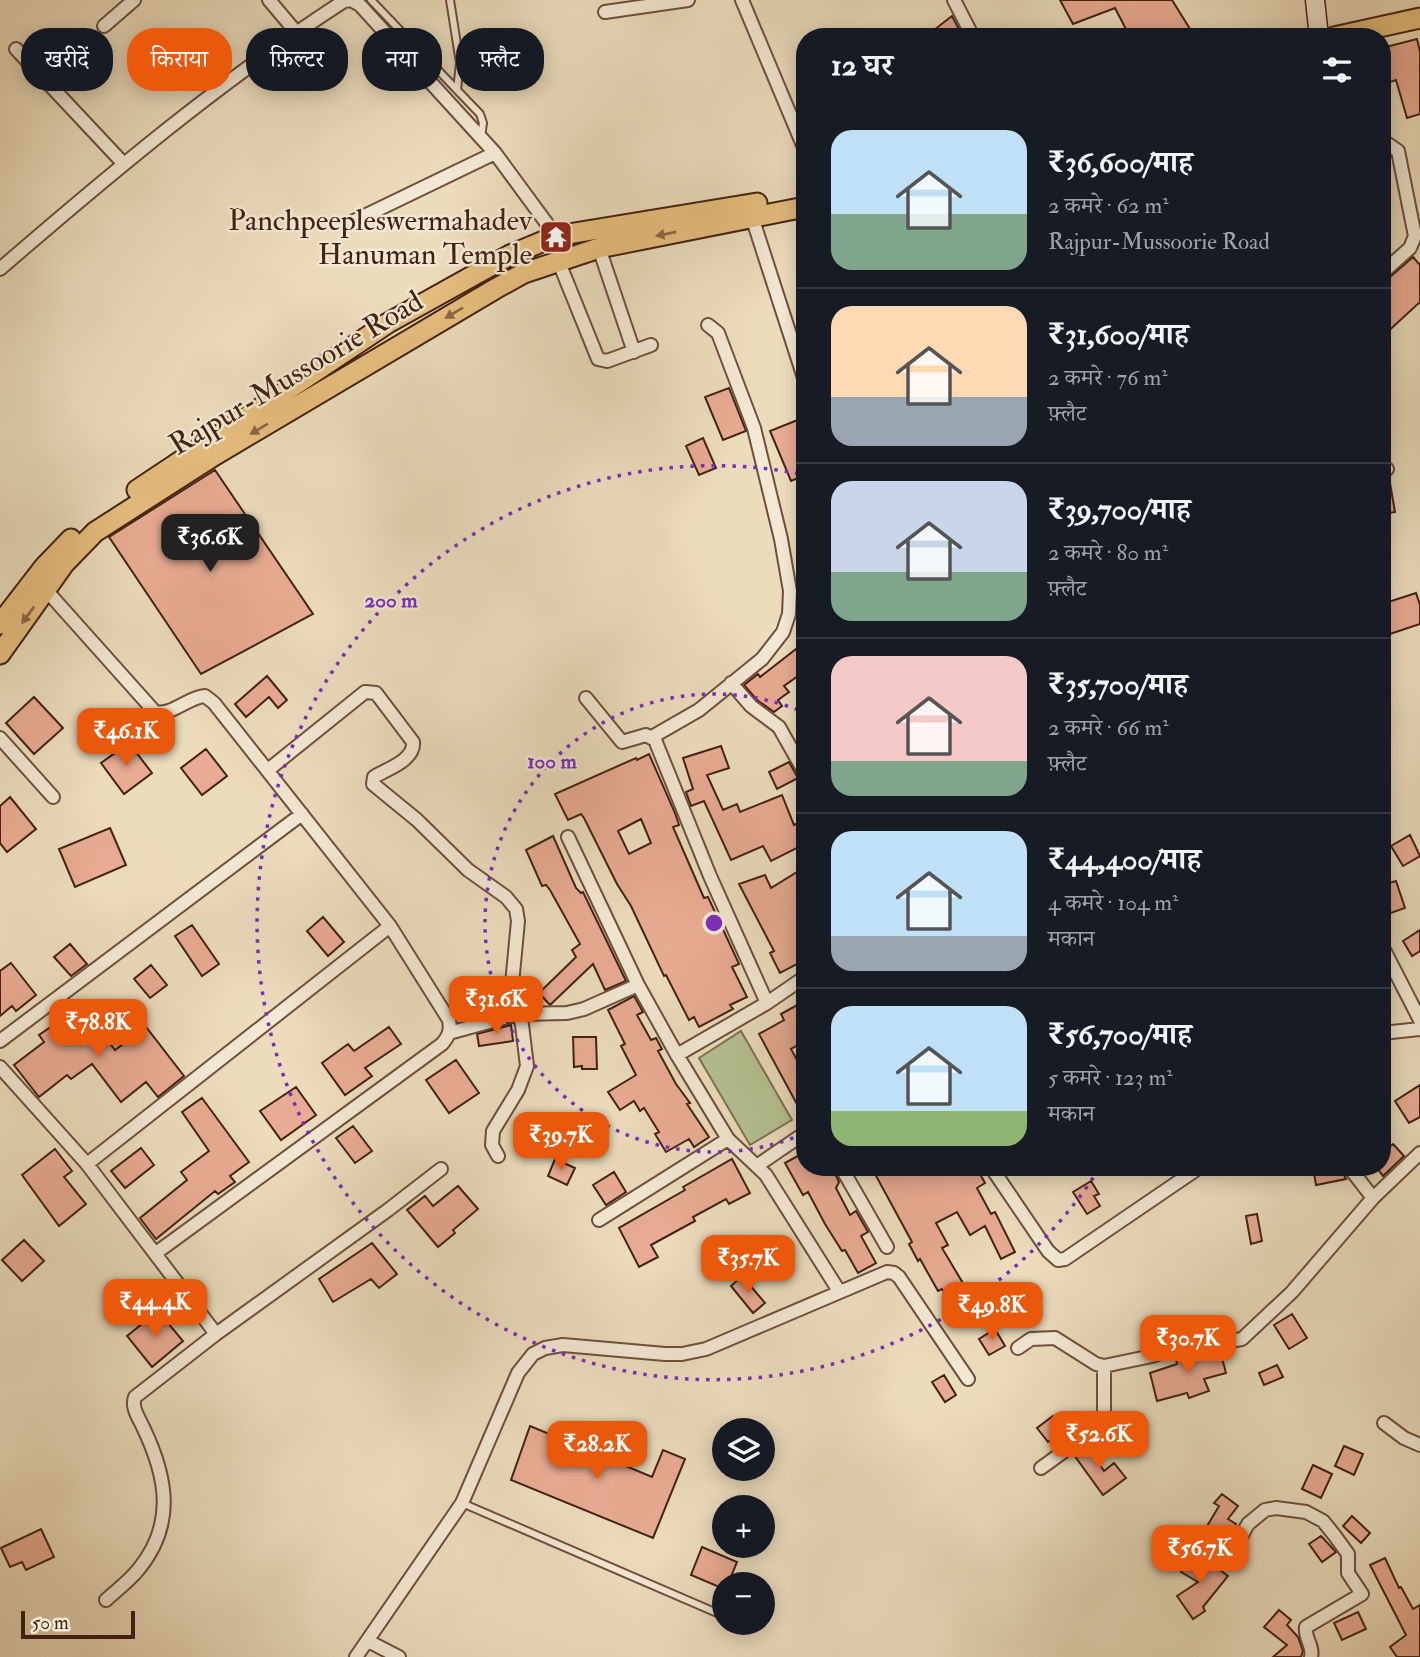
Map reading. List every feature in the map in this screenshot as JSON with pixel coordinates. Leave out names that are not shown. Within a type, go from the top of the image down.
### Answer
[{"type":"main road","points":[[1375,28],[1420,18]]},
{"type":"main road","points":[[1391,36],[1420,28]]},
{"type":"main road","name":"Rajpur-Mussoorie Road","points":[[0,624],[64,545],[108,509],[388,323],[488,265],[556,236],[796,196]]},
{"type":"main road","name":"Rajpur-Mussoorie Road","points":[[0,654],[78,548],[95,532],[215,454],[524,273],[599,248],[796,209]]},
{"type":"street","points":[[104,26],[134,0]]},
{"type":"street","points":[[268,0],[292,28]]},
{"type":"street","points":[[605,12],[688,0]]},
{"type":"street","points":[[742,0],[796,129]]},
{"type":"street","points":[[954,0],[968,28]]},
{"type":"street","points":[[1315,0],[1318,28]]},
{"type":"street","points":[[302,28],[344,1],[356,2],[495,152],[556,236]]},
{"type":"street","points":[[16,49],[122,163]]},
{"type":"street","points":[[0,269],[122,163],[246,70]]},
{"type":"street","points":[[1391,146],[1398,151],[1415,236],[1410,248],[1391,265]]},
{"type":"street","points":[[352,222],[495,152]]},
{"type":"street","points":[[752,217],[796,354]]},
{"type":"street","points":[[599,248],[634,352]]},
{"type":"street","points":[[558,260],[598,359],[607,361],[651,345]]},
{"type":"street","points":[[586,698],[622,742],[646,735],[652,737],[699,710],[762,659],[783,632],[789,614],[790,591],[781,539],[754,428],[718,333],[708,325]]},
{"type":"street","points":[[46,590],[155,712],[165,712],[198,696],[205,696],[214,703],[390,926],[449,1020],[449,1033],[442,1044],[156,1253]]},
{"type":"street","points":[[731,683],[751,706],[779,727],[796,754]]},
{"type":"street","points":[[268,770],[365,692],[376,693],[414,747],[409,756],[374,777],[373,784],[417,820],[468,870],[506,897],[516,909],[518,921],[512,985],[522,1025],[527,1066],[518,1090],[493,1131],[492,1145],[498,1156]]},
{"type":"street","points":[[652,737],[767,1003]]},
{"type":"street","points":[[0,738],[53,797]]},
{"type":"street","points":[[0,1041],[302,814]]},
{"type":"street","points":[[568,836],[638,985],[677,1055],[728,1139],[758,1165],[839,1291]]},
{"type":"street","points":[[87,1164],[390,926]]},
{"type":"street","points":[[1391,964],[1420,1020]]},
{"type":"street","points":[[677,1055],[796,983]]},
{"type":"street","points":[[449,1033],[518,1014],[567,1013],[583,1009],[638,985]]},
{"type":"street","points":[[1391,1032],[1420,1030]]},
{"type":"street","points":[[0,1067],[87,1164],[216,1334]]},
{"type":"street","points":[[599,1220],[728,1139]]},
{"type":"street","points":[[758,1165],[796,1139]]},
{"type":"street","points":[[1018,1348],[1031,1339],[1055,1338],[1096,1364],[1104,1366],[1153,1356],[1198,1339],[1224,1342],[1242,1339],[1312,1270],[1373,1198],[1420,1153]]},
{"type":"street","points":[[106,1600],[138,1570],[157,1536],[164,1515],[164,1487],[159,1462],[133,1402],[147,1386],[442,1169]]},
{"type":"street","points":[[846,1176],[887,1247]]},
{"type":"street","points":[[997,1176],[1048,1251],[1058,1260],[1065,1259],[1187,1176]]},
{"type":"street","points":[[1356,1176],[1373,1198]]},
{"type":"street","points":[[356,1657],[462,1503],[518,1373],[533,1354],[545,1348],[563,1345],[682,1354],[706,1349],[881,1273],[894,1273],[968,1379]]},
{"type":"street","points":[[1041,1468],[1099,1426],[1104,1414],[1104,1366]]},
{"type":"street","points":[[1384,1423],[1404,1438],[1420,1445]]},
{"type":"street","points":[[1228,1561],[1248,1524],[1265,1510],[1276,1508],[1306,1512],[1323,1521],[1348,1554],[1348,1573],[1362,1594],[1306,1627],[1305,1632],[1312,1649],[1311,1657]]},
{"type":"street","points":[[368,1640],[399,1657]]},
{"type":"lane","points":[[370,0],[456,89]]},
{"type":"lane","points":[[450,0],[456,37]]},
{"type":"lane","points":[[458,91],[480,114],[483,122],[481,137]]},
{"type":"lane","points":[[462,1503],[712,1611]]},
{"type":"green space","points":[[741,1031],[792,1120],[750,1145],[699,1058]]},
{"type":"building","points":[[1060,0],[1172,0],[1189,28],[1125,28],[1115,8],[1073,24]]},
{"type":"building","points":[[952,16],[958,28],[937,28]]},
{"type":"building","points":[[1417,39],[1420,52],[1420,114],[1407,118],[1396,80],[1391,82],[1391,46]]},
{"type":"building","points":[[1413,257],[1420,265],[1420,302],[1391,329],[1391,276]]},
{"type":"building","points":[[729,388],[746,431],[723,440],[705,397]]},
{"type":"building","points":[[796,421],[796,479],[791,481],[770,431]]},
{"type":"building","points":[[703,438],[716,468],[699,475],[686,446]]},
{"type":"building","points":[[215,470],[313,614],[201,674],[109,537]]},
{"type":"building","points":[[1391,489],[1395,512],[1391,513]]},
{"type":"building","points":[[1416,593],[1420,605],[1420,624],[1391,634],[1391,601]]},
{"type":"building","points":[[796,649],[796,677],[784,686],[789,692],[778,700],[782,706],[774,712],[757,700],[744,685],[758,674],[760,677]]},
{"type":"building","points":[[267,676],[287,700],[278,708],[269,697],[246,717],[235,704]]},
{"type":"building","points":[[34,697],[63,728],[34,754],[6,723]]},
{"type":"building","points":[[129,743],[152,773],[124,794],[101,763]]},
{"type":"building","points":[[721,746],[729,768],[707,775],[723,810],[737,804],[740,812],[782,795],[794,825],[796,824],[796,848],[771,861],[763,846],[731,860],[704,801],[691,806],[686,792],[693,789],[683,758]]},
{"type":"building","points":[[206,749],[227,776],[202,795],[181,768]]},
{"type":"building","points":[[649,754],[679,825],[673,827],[704,898],[708,897],[739,964],[732,967],[747,997],[730,1005],[733,1009],[699,1027],[694,1017],[689,1020],[666,975],[664,976],[631,906],[584,818],[581,814],[568,820],[555,794],[636,758],[637,760]],"holes":[[[641,819],[651,843],[629,854],[618,831]]]},
{"type":"building","points":[[789,762],[796,779],[777,789],[769,772]]},
{"type":"building","points":[[10,797],[36,829],[7,852],[0,843],[0,806]]},
{"type":"building","points":[[110,828],[126,865],[75,887],[59,849]]},
{"type":"building","points":[[1410,835],[1420,856],[1403,866],[1391,846]]},
{"type":"building","points":[[553,836],[576,888],[583,892],[626,981],[605,990],[593,964],[550,1005],[539,993],[576,957],[572,950],[580,944],[550,890],[546,885],[542,886],[526,850]]},
{"type":"building","points":[[796,873],[796,965],[780,973],[770,953],[774,951],[739,884],[765,875],[771,888]]},
{"type":"building","points":[[1396,881],[1405,908],[1391,913],[1391,882]]},
{"type":"building","points":[[323,917],[344,942],[328,956],[307,931]]},
{"type":"building","points":[[192,925],[219,964],[202,976],[175,936]]},
{"type":"building","points":[[1420,930],[1420,951],[1412,956],[1403,941]]},
{"type":"building","points":[[70,944],[87,964],[71,976],[54,957]]},
{"type":"building","points":[[11,963],[36,995],[16,1011],[12,1006],[0,1016],[0,971]]},
{"type":"building","points":[[151,965],[167,985],[150,998],[134,979]]},
{"type":"building","points":[[634,996],[643,1012],[637,1015],[651,1040],[656,1038],[662,1049],[658,1051],[709,1137],[694,1147],[689,1139],[666,1152],[655,1134],[659,1132],[644,1108],[640,1111],[634,1101],[620,1110],[608,1092],[636,1075],[621,1046],[625,1044],[608,1010]]},
{"type":"building","points":[[81,1006],[115,1050],[146,1027],[184,1076],[158,1097],[146,1082],[121,1102],[92,1064],[71,1079],[67,1075],[39,1097],[14,1065],[44,1042],[39,1035]]},
{"type":"building","points":[[796,1006],[796,1046],[791,1049],[796,1058],[796,1102],[759,1034],[784,1020],[781,1014]]},
{"type":"building","points":[[511,1025],[513,1041],[479,1046],[477,1034]]},
{"type":"building","points":[[389,1027],[401,1044],[365,1068],[372,1076],[345,1095],[322,1063],[348,1044],[354,1051]]},
{"type":"building","points":[[573,1037],[596,1037],[597,1069],[574,1067]]},
{"type":"building","points":[[456,1060],[479,1093],[449,1113],[426,1080]]},
{"type":"building","points":[[1420,1085],[1420,1117],[1409,1123],[1395,1101]]},
{"type":"building","points":[[296,1087],[316,1115],[281,1140],[260,1111]]},
{"type":"building","points":[[202,1098],[249,1162],[230,1176],[235,1182],[218,1194],[215,1191],[156,1239],[140,1218],[187,1180],[181,1172],[209,1151],[182,1112]]},
{"type":"building","points":[[353,1126],[372,1151],[355,1163],[336,1138]]},
{"type":"building","points":[[1393,1144],[1404,1156],[1391,1168]]},
{"type":"building","points":[[141,1148],[154,1165],[125,1188],[111,1171]]},
{"type":"building","points":[[55,1149],[72,1171],[64,1177],[86,1204],[59,1226],[22,1175]]},
{"type":"building","points":[[796,1157],[796,1176],[836,1176],[839,1182],[836,1188],[850,1215],[856,1211],[868,1232],[861,1236],[876,1263],[858,1273],[825,1224],[808,1192],[803,1195],[785,1163]]},
{"type":"building","points":[[555,1159],[575,1168],[567,1185],[548,1176]]},
{"type":"building","points":[[732,1159],[750,1193],[729,1204],[726,1199],[693,1217],[695,1221],[651,1245],[658,1257],[639,1267],[619,1228]]},
{"type":"building","points":[[614,1172],[626,1192],[606,1205],[593,1185]]},
{"type":"building","points":[[876,1176],[981,1176],[985,1183],[977,1188],[991,1214],[995,1212],[1015,1252],[1001,1259],[985,1226],[970,1235],[957,1212],[936,1223],[948,1245],[942,1248],[976,1305],[958,1316],[942,1289],[938,1291],[920,1259],[918,1261],[909,1244],[912,1242]]},
{"type":"building","points":[[1314,1176],[1344,1176],[1346,1179],[1316,1185]]},
{"type":"building","points":[[1091,1181],[1099,1194],[1094,1196],[1100,1206],[1087,1214],[1073,1192]]},
{"type":"building","points":[[458,1186],[478,1209],[438,1247],[407,1210],[425,1196],[433,1206]]},
{"type":"building","points":[[1257,1214],[1262,1241],[1251,1244],[1246,1216]]},
{"type":"building","points":[[24,1240],[44,1261],[22,1281],[2,1260]]},
{"type":"building","points":[[372,1243],[397,1274],[379,1288],[371,1279],[333,1302],[319,1279]]},
{"type":"building","points":[[742,1276],[765,1303],[753,1313],[731,1286]]},
{"type":"building","points":[[158,1311],[183,1341],[152,1367],[127,1336]]},
{"type":"building","points":[[1292,1314],[1307,1338],[1289,1349],[1274,1325]]},
{"type":"building","points":[[995,1329],[1005,1346],[989,1355],[979,1339]]},
{"type":"building","points":[[1207,1349],[1220,1350],[1226,1373],[1204,1379],[1209,1391],[1189,1398],[1187,1393],[1157,1401],[1150,1373],[1177,1364],[1176,1359]]},
{"type":"building","points":[[1277,1365],[1283,1377],[1264,1385],[1259,1373]]},
{"type":"building","points":[[944,1375],[956,1395],[945,1402],[932,1382]]},
{"type":"building","points":[[1053,1416],[1064,1431],[1048,1442],[1037,1428]]},
{"type":"building","points":[[530,1426],[652,1477],[663,1450],[685,1459],[653,1538],[511,1480]]},
{"type":"building","points":[[1087,1445],[1104,1471],[1114,1463],[1126,1478],[1103,1495],[1074,1455]]},
{"type":"building","points":[[1344,1446],[1363,1454],[1354,1475],[1335,1466]]},
{"type":"building","points":[[1313,1465],[1332,1474],[1321,1498],[1302,1489]]},
{"type":"building","points":[[1222,1494],[1238,1506],[1228,1519],[1236,1524],[1227,1540],[1206,1528],[1219,1506],[1214,1503]]},
{"type":"building","points":[[1352,1516],[1370,1533],[1361,1543],[1343,1526]]},
{"type":"building","points":[[41,1529],[54,1557],[26,1570],[22,1562],[10,1567],[1,1548]]},
{"type":"building","points":[[1321,1536],[1336,1552],[1322,1562],[1309,1544]]},
{"type":"building","points":[[702,1547],[712,1551],[712,1558],[728,1558],[737,1562],[733,1572],[712,1572],[712,1584],[691,1575]]},
{"type":"building","points":[[1191,1555],[1211,1567],[1213,1565],[1228,1576],[1203,1607],[1205,1611],[1193,1619],[1177,1596],[1198,1582],[1181,1572]]},
{"type":"building","points":[[1385,1558],[1399,1588],[1401,1587],[1413,1609],[1420,1605],[1420,1657],[1397,1657],[1390,1647],[1406,1635],[1370,1565]]},
{"type":"building","points":[[1279,1610],[1291,1620],[1287,1625],[1298,1637],[1303,1651],[1301,1657],[1273,1657],[1287,1645],[1264,1627]]},
{"type":"building","points":[[1358,1612],[1366,1629],[1342,1640],[1334,1623]]},
{"type":"place","name":"Panchpeepleswermahadev Hanuman Temple","points":[[556,237]]}]
